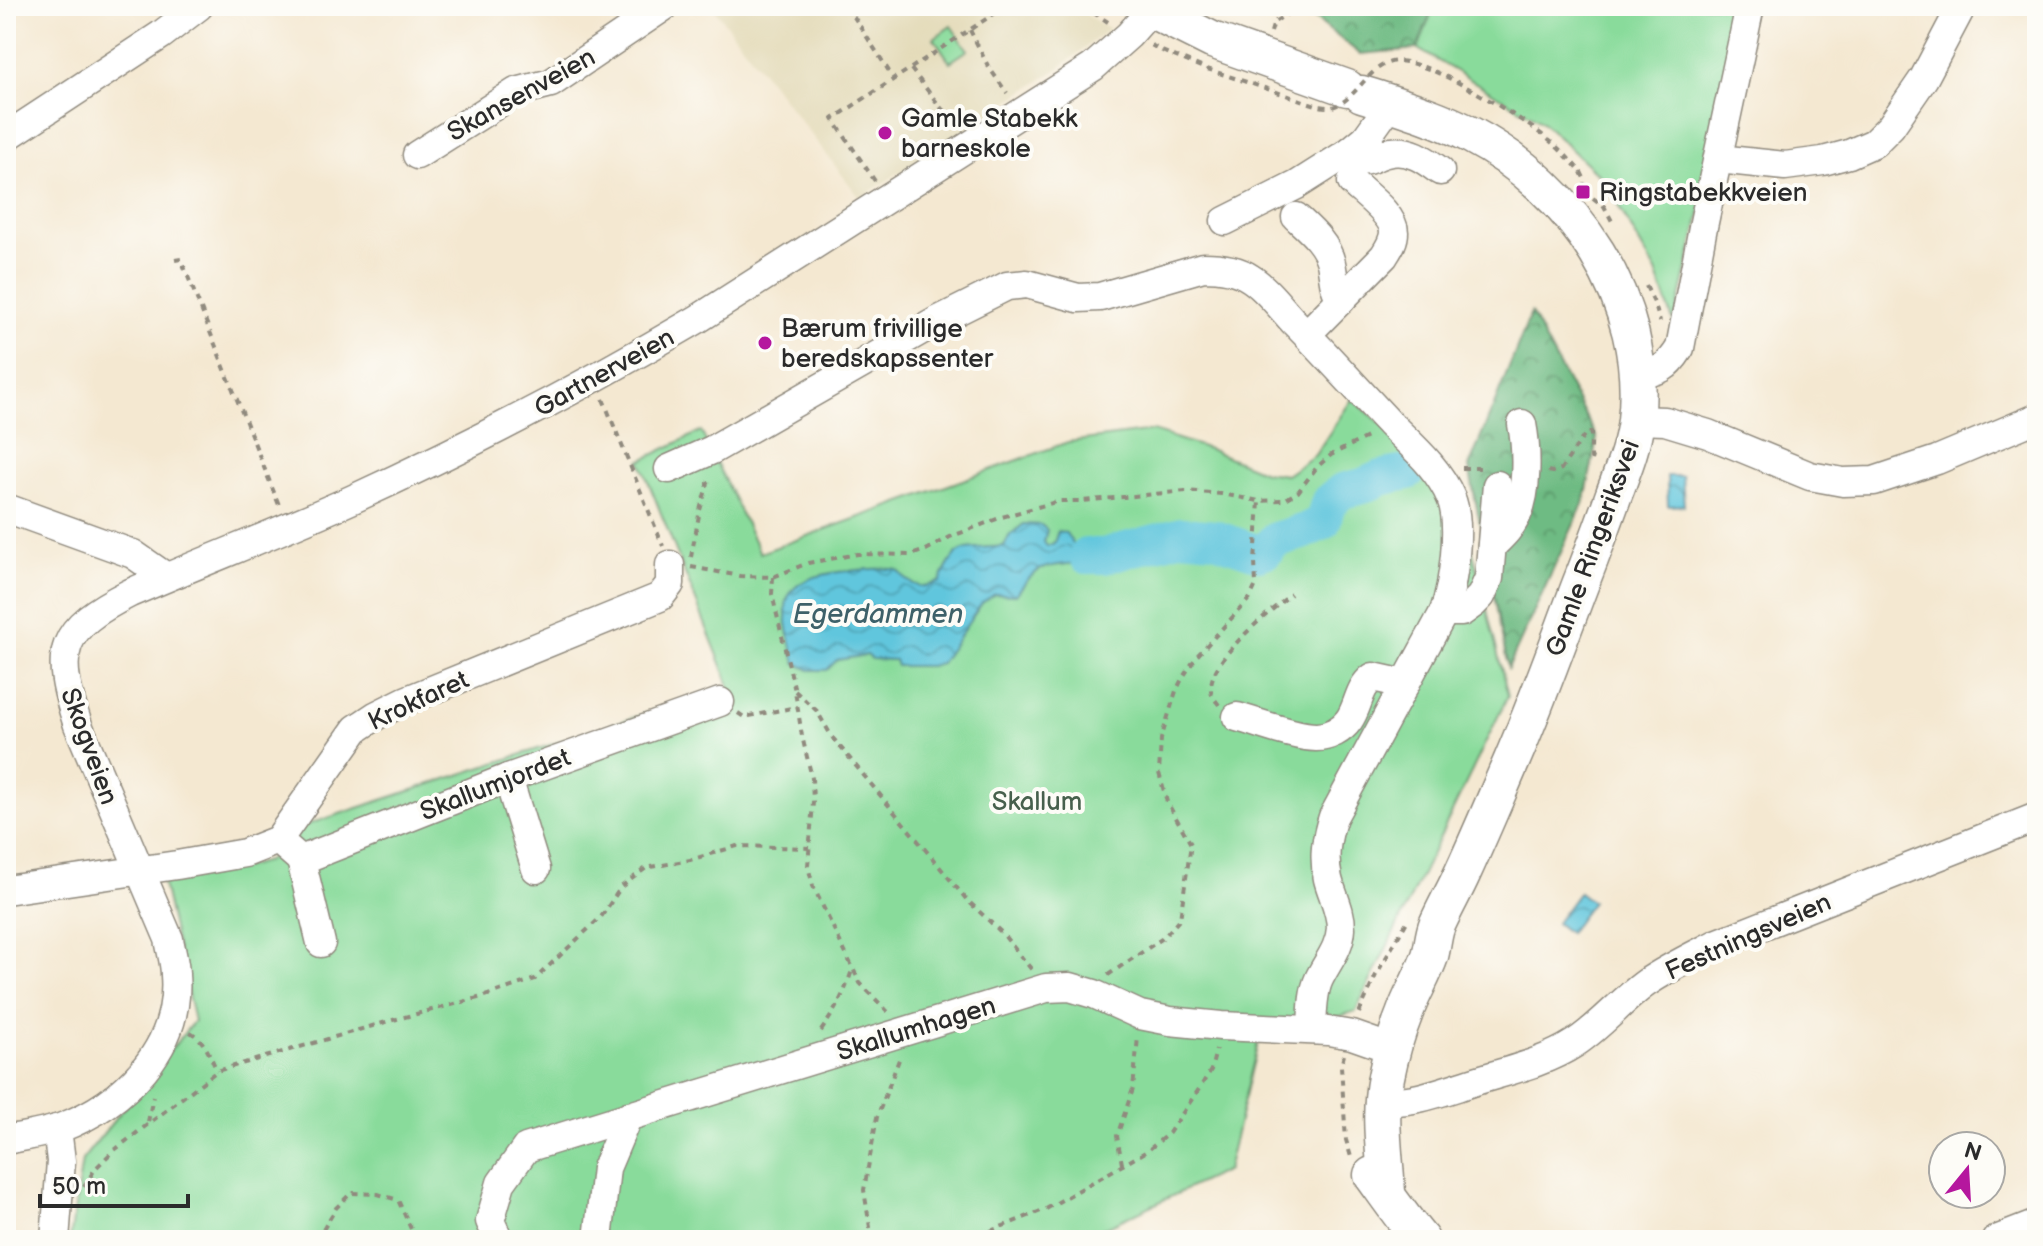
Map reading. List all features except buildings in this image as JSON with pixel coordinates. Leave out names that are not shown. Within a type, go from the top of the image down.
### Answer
[{"type":"main road","name":"Gamle Ringeriksvei","points":[[1148,7],[1212,40],[1470,134],[1515,162],[1539,181],[1581,227],[1620,300],[1631,338],[1636,375],[1636,420],[1626,463],[1529,720],[1464,870],[1436,927],[1414,950],[1397,984],[1383,1046],[1381,1124],[1387,1193]]},
{"type":"main road","name":"Gamle Ringeriksvei","points":[[1383,1046],[1362,1092],[1361,1128],[1365,1153],[1372,1176],[1421,1240]]},
{"type":"street","points":[[8,130],[161,35],[199,6]]},
{"type":"street","name":"Skansenveien","points":[[417,155],[516,92],[551,83],[665,6]]},
{"type":"street","points":[[1636,375],[1658,371],[1671,363],[1680,348],[1750,6]]},
{"type":"street","points":[[1718,159],[1785,166],[1823,161],[1874,143],[1891,126],[1924,78],[1962,6]]},
{"type":"street","name":"Gartnerveien","points":[[166,577],[353,499],[475,440],[595,378],[698,319],[1093,67],[1129,35],[1148,7]]},
{"type":"street","points":[[1225,221],[1297,185],[1366,138],[1367,95]]},
{"type":"street","points":[[1349,152],[1357,160],[1365,161],[1392,152],[1408,153],[1421,157],[1440,171]]},
{"type":"street","points":[[1307,334],[1384,256],[1392,242],[1394,233],[1389,218],[1352,182]]},
{"type":"street","points":[[1296,217],[1322,243],[1341,300]]},
{"type":"street","points":[[669,469],[712,450],[939,320],[1007,286],[1027,284],[1078,298],[1100,297],[1203,267],[1221,268],[1249,277],[1434,469],[1452,500],[1456,522],[1450,595],[1444,612],[1333,817],[1326,839],[1328,879],[1339,912],[1341,930],[1337,948],[1318,981],[1312,1029]]},
{"type":"street","points":[[1636,420],[1665,421],[1708,434],[1810,476],[1843,482],[1874,481],[1937,460],[2037,418]]},
{"type":"street","points":[[1492,546],[1518,514],[1525,463],[1522,424]]},
{"type":"street","points":[[1444,612],[1462,612],[1481,596],[1489,578],[1497,485]]},
{"type":"street","points":[[6,508],[133,554],[166,577]]},
{"type":"street","name":"Krokfaret","points":[[278,840],[356,729],[405,701],[660,597],[670,584],[670,565]]},
{"type":"street","name":"Skogveien","points":[[6,1140],[57,1129],[112,1101],[134,1082],[161,1044],[169,1025],[175,998],[175,975],[169,939],[78,725],[67,694],[63,667],[67,644],[79,625],[99,608],[166,577]]},
{"type":"street","points":[[1237,717],[1318,738],[1337,732],[1349,720],[1362,688],[1373,677],[1405,684]]},
{"type":"street","name":"Skallumjordet","points":[[301,860],[508,778],[720,702]]},
{"type":"street","points":[[508,778],[536,869]]},
{"type":"street","name":"Festningsveien","points":[[1382,1101],[1423,1098],[1546,1058],[1601,1024],[1645,983],[1716,944],[2037,817]]},
{"type":"street","points":[[6,890],[245,853],[278,840],[301,860],[321,943]]},
{"type":"street","name":"Skallumhagen","points":[[499,1240],[490,1221],[501,1183],[526,1148],[1046,988],[1070,987],[1094,994],[1140,1015],[1170,1021],[1312,1029],[1352,1035],[1383,1046]]},
{"type":"street","points":[[598,1240],[606,1168],[628,1116]]},
{"type":"street","points":[[55,1240],[61,1161],[57,1129]]},
{"type":"street","points":[[1996,1240],[2037,1224]]},
{"type":"path","points":[[847,6],[894,79]]},
{"type":"path","points":[[887,198],[833,119],[1004,7],[1009,13],[1034,6]]},
{"type":"path","points":[[1053,6],[1086,8]]},
{"type":"path","points":[[1270,34],[1274,22],[1301,6]]},
{"type":"path","points":[[970,30],[988,66],[1022,112]]},
{"type":"path","points":[[1162,51],[1201,67],[1319,106],[1331,107],[1342,102],[1380,67],[1392,61],[1402,61],[1450,79],[1514,114],[1550,141],[1581,172],[1586,182],[1582,189]]},
{"type":"path","points":[[911,69],[942,109],[980,139]]},
{"type":"path","points":[[175,260],[181,259],[287,526]]},
{"type":"path","points":[[595,378],[670,565]]},
{"type":"path","points":[[712,450],[711,474],[700,510],[689,567],[740,576],[773,577],[808,563],[858,554],[911,555],[1002,517],[1059,501],[1186,491],[1259,501],[1284,500],[1298,492],[1317,467],[1331,455],[1392,425]]},
{"type":"path","points":[[1094,994],[1105,977],[1163,938],[1180,919],[1191,844],[1167,802],[1159,773],[1161,739],[1183,677],[1197,656],[1250,598],[1256,585],[1259,501]]},
{"type":"path","points":[[773,577],[772,594],[812,778],[808,866],[813,886],[852,970],[881,1007],[895,1018],[905,1045],[877,1117],[864,1190],[872,1240]]},
{"type":"path","points":[[1237,717],[1227,712],[1212,694],[1217,670],[1241,636],[1291,594]]},
{"type":"path","points":[[795,691],[817,711],[832,737],[967,900],[1002,933],[1046,988]]},
{"type":"path","points":[[720,702],[744,717],[797,707]]},
{"type":"path","points":[[82,1196],[95,1169],[112,1152],[217,1071],[482,997],[535,979],[601,917],[621,887],[646,868],[690,860],[737,846],[809,848]]},
{"type":"path","points":[[799,1064],[838,1006],[852,970]]},
{"type":"path","points":[[1122,1164],[1117,1136],[1133,1089],[1140,1015]]},
{"type":"path","points":[[169,1025],[194,1033],[204,1044],[217,1071]]},
{"type":"path","points":[[968,1240],[1046,1209],[1134,1159],[1169,1133],[1211,1070],[1221,1026]]},
{"type":"path","points":[[317,1240],[336,1208],[351,1193],[378,1194],[398,1200],[414,1239]]},
{"type":"shaded area","name":"Gamle Stabekk barneskole","points":[[712,6],[1073,6],[1109,29],[1058,69],[860,198]]},
{"type":"green space","points":[[1299,6],[1434,6],[1417,49],[1360,54]]},
{"type":"green space","points":[[1434,6],[1750,6],[1674,323],[1656,272],[1603,179],[1541,121],[1418,49]]},
{"type":"green space","points":[[951,26],[968,50],[950,62],[934,38]]},
{"type":"green space","points":[[1531,313],[1597,438],[1585,500],[1508,668],[1469,467]]},
{"type":"green space","name":"Skallum","points":[[1352,399],[1457,487],[1508,696],[1356,1011],[1258,1043],[1227,1170],[1079,1240],[70,1240],[82,1160],[194,1021],[160,871],[230,871],[267,861],[306,825],[730,686],[640,461],[701,431],[760,553],[1068,442],[1153,431],[1209,449],[1264,472],[1286,475],[1315,455]]},
{"type":"water","points":[[1667,476],[1682,476],[1684,505],[1668,506]]},
{"type":"water","name":"Egerdammen","points":[[1024,524],[1041,525],[1047,530],[1044,542],[1047,546],[1054,543],[1058,531],[1066,533],[1074,546],[1086,552],[1087,561],[1039,570],[1016,595],[995,594],[982,603],[941,663],[897,666],[895,660],[872,659],[867,655],[837,660],[827,670],[810,670],[796,663],[786,608],[792,590],[808,579],[887,568],[897,570],[914,584],[930,585],[940,582],[957,553],[1004,546],[1010,535]]},
{"type":"water","points":[[1579,892],[1592,902],[1569,933],[1556,923]]},
{"type":"waterway","points":[[1087,556],[1104,556],[1182,535],[1215,538],[1259,553],[1267,550],[1275,540],[1323,522],[1328,503],[1342,491],[1408,472]]},
{"type":"place","name":"Gamle Stabekk barneskole","points":[[885,133]]},
{"type":"place","name":"Ringstabekkveien","points":[[1583,192]]},
{"type":"place","name":"Bærum frivillige beredskapssenter","points":[[765,343]]}]
